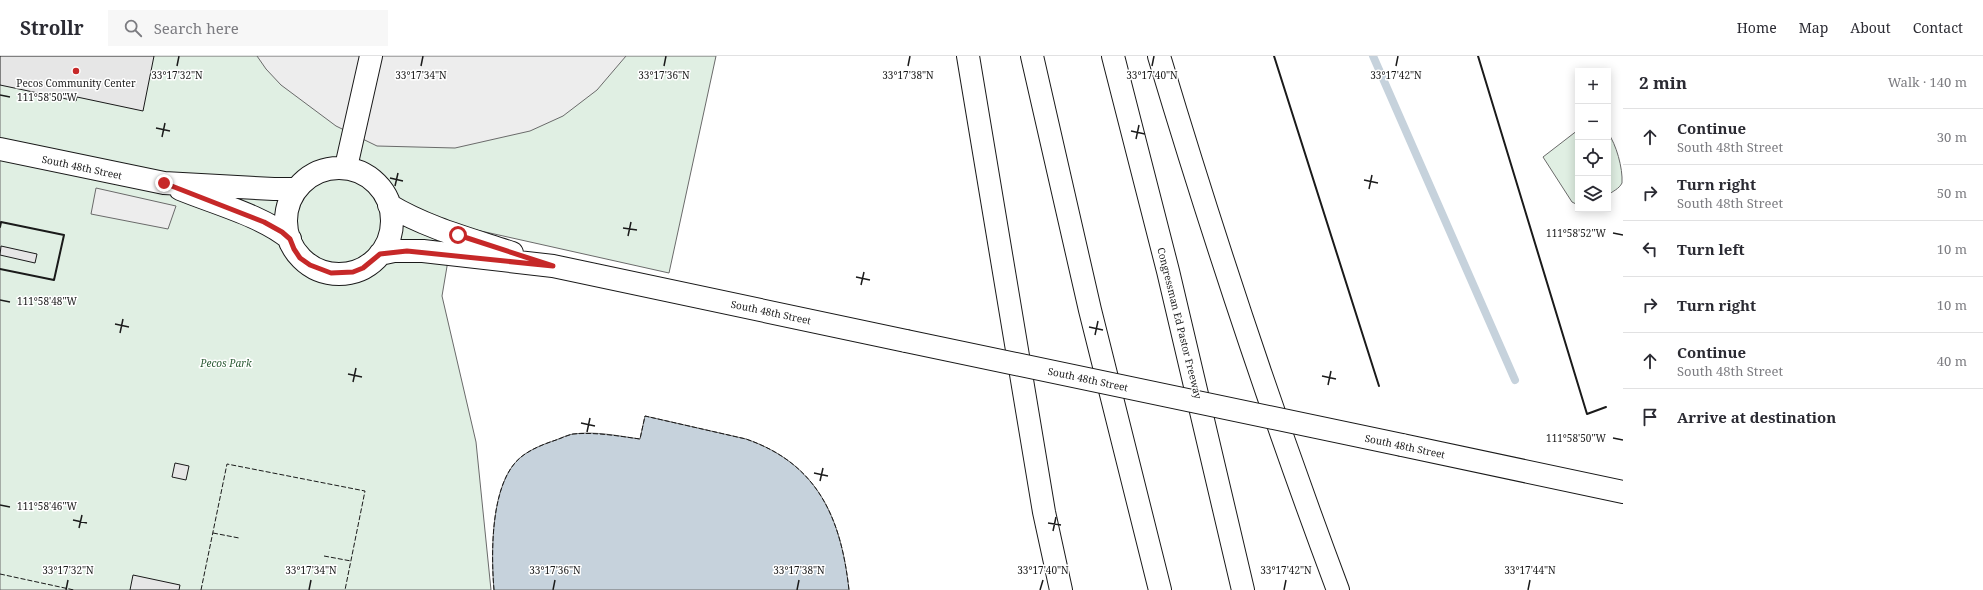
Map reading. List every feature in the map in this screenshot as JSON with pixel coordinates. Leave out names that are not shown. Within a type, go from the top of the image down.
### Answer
[{"type":"main road","points":[[346,167],[371,56]]},
{"type":"main road","points":[[968,56],[1044,512],[1061,590]]},
{"type":"main road","points":[[1032,56],[1090,310],[1160,590]]},
{"type":"main road","name":"Congressman Ed Pastor Freeway","points":[[1114,56],[1168,271],[1243,590]]},
{"type":"main road","points":[[1159,56],[1205,206],[1268,397],[1295,477],[1338,590]]},
{"type":"main road","name":"South 48th Street","points":[[0,149],[164,183],[266,189],[295,189]]},
{"type":"main road","points":[[346,167],[364,174],[373,180],[386,197],[389,205],[391,226],[389,237],[380,254],[363,268],[353,272],[331,273],[320,271],[300,258],[294,249],[287,228],[287,207],[295,189],[319,171],[328,168],[346,167]]},
{"type":"main road","name":"South 48th Street","points":[[164,183],[264,222],[282,232],[290,239]]},
{"type":"main road","name":"South 48th Street","points":[[389,205],[414,219],[435,227],[553,266]]},
{"type":"main road","name":"South 48th Street","points":[[380,254],[394,251],[423,251],[553,266],[1623,492]]},
{"type":"main road","points":[[1044,512],[1052,590]]},
{"type":"green space","name":"Pecos Park","points":[[0,56],[716,56],[669,273],[454,225],[442,296],[476,442],[491,590],[0,590]]},
{"type":"green space","points":[[1575,132],[1575,204],[1572,202],[1543,157]]},
{"type":"green space","points":[[1611,138],[1620,163],[1622,177],[1622,183],[1611,193]]},
{"type":"shaded area","points":[[257,56],[626,56],[597,90],[563,116],[530,131],[455,148],[377,146],[336,126],[281,85],[266,69]]},
{"type":"shaded area","points":[[96,188],[176,206],[168,229],[91,214]]},
{"type":"shaded area","points":[[645,416],[746,439],[771,450],[791,463],[808,479],[822,497],[832,517],[840,540],[849,590],[494,590],[493,539],[495,519],[503,483],[511,468],[521,457],[529,452],[542,445],[571,434],[599,433],[640,439]]},
{"type":"building","name":"Pecos Community Center","points":[[0,56],[154,56],[143,111],[77,97],[76,101],[0,85]]},
{"type":"building","points":[[1,246],[37,254],[35,263],[0,255]]},
{"type":"building","points":[[175,463],[189,466],[186,480],[172,477]]},
{"type":"building","points":[[133,575],[180,585],[179,590],[130,590]]},
{"type":"waterway","points":[[1373,56],[1515,380]]},
{"type":"fence","points":[[494,590],[493,539],[495,519],[503,483],[511,468],[521,457],[529,452],[542,445],[573,434],[599,434],[640,439],[645,416],[746,439],[771,450],[791,463],[808,479],[822,497],[832,517],[840,540],[849,590]]},
{"type":"fence","points":[[201,590],[227,464],[365,491],[345,590]]},
{"type":"fence","points":[[213,533],[239,538]]},
{"type":"fence","points":[[324,556],[351,561]]},
{"type":"fence","points":[[0,574],[74,590]]},
{"type":"wall","points":[[1274,56],[1379,386]]},
{"type":"wall","points":[[1478,56],[1587,414],[1606,407]]},
{"type":"wall","points":[[0,227],[1,222],[64,235],[54,280],[0,269]]},
{"type":"place","name":"Pecos Community Center","points":[[76,71]]},
{"type":"route","points":[[164,183],[264,222],[282,232],[290,239],[300,258],[320,271],[342,274],[353,272],[363,268],[380,254],[394,251],[423,251],[455,256],[553,266],[458,235]]}]
